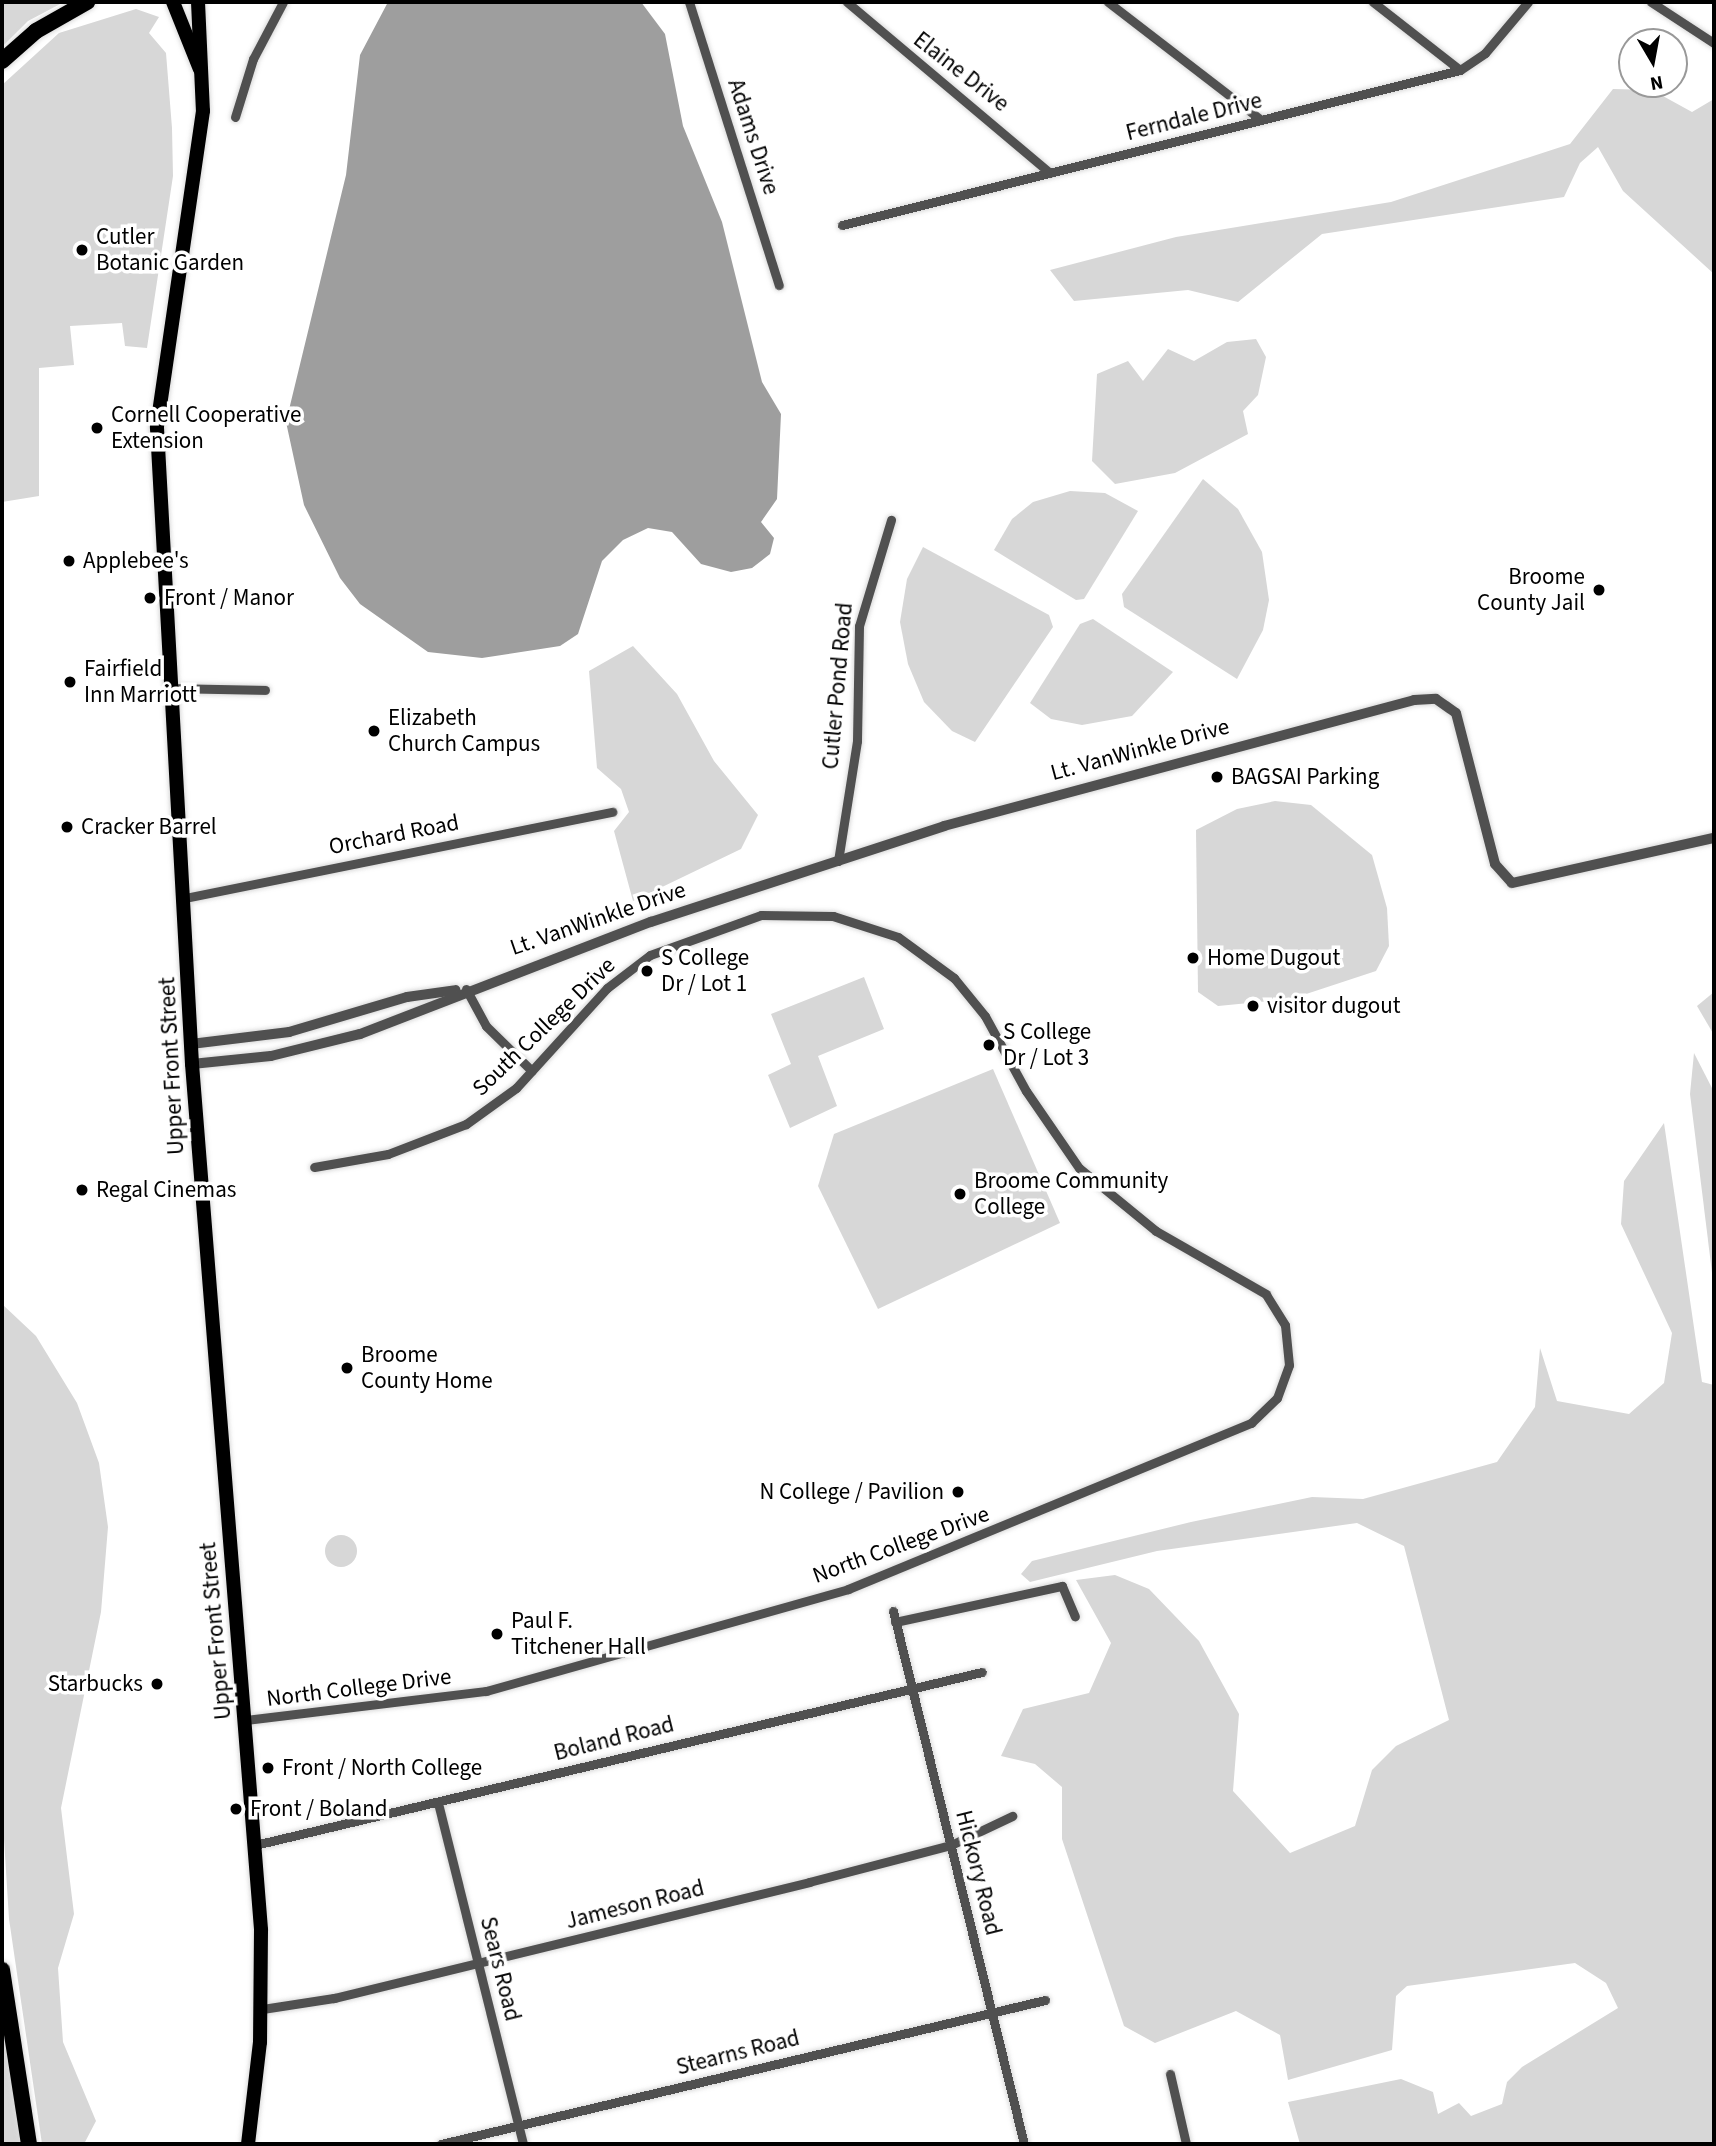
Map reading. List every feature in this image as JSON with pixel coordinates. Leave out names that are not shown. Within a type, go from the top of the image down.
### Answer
[{"type":"highway","points":[[2,61],[36,31],[87,2]]},
{"type":"highway","points":[[2,1970],[29,2144]]},
{"type":"main road","name":"Upper Front Street","points":[[173,2],[201,70]]},
{"type":"main road","name":"Upper Front Street","points":[[198,2],[203,111],[157,428],[185,898],[192,1064],[255,1845],[262,2009],[248,2144]]},
{"type":"street","points":[[235,117],[248,71],[283,2]]},
{"type":"street","name":"Adams Drive","points":[[690,2],[779,285]]},
{"type":"street","name":"Elaine Drive","points":[[848,2],[1049,173]]},
{"type":"street","points":[[1108,2],[1261,120]]},
{"type":"street","points":[[1373,2],[1460,70]]},
{"type":"street","name":"Ferndale Drive","points":[[842,225],[1460,70],[1485,53],[1528,2]]},
{"type":"street","points":[[1651,2],[1714,43]]},
{"type":"street","name":"Cutler Pond Road","points":[[838,861],[857,741],[859,626],[891,520]]},
{"type":"street","points":[[172,688],[265,690]]},
{"type":"street","name":"Lt. VanWinkle Drive","points":[[192,1064],[311,1048],[412,1016],[466,988],[838,861],[1070,790],[1436,699],[1456,713],[1495,864],[1512,883],[1714,838]]},
{"type":"street","name":"Orchard Road","points":[[185,898],[612,812]]},
{"type":"street","name":"South College Drive","points":[[314,1167],[422,1144],[498,1103],[532,1071],[607,989],[650,955],[761,915],[811,912],[859,922],[898,937],[954,978],[985,1016],[1048,1127],[1079,1168],[1125,1210]]},
{"type":"street","points":[[466,988],[486,1026],[532,1071]]},
{"type":"street","name":"Lt. VanWinkle Drive","points":[[191,1044],[289,1032],[407,997],[466,988]]},
{"type":"street","name":"North College Drive","points":[[246,1720],[486,1690],[848,1589],[1251,1423],[1285,1383],[1289,1345],[1278,1308],[1252,1283],[1125,1210]]},
{"type":"street","name":"Hickory Road","points":[[1024,2144],[894,1616],[1062,1586],[1075,1616]]},
{"type":"street","name":"Boland Road","points":[[255,1845],[438,1803],[912,1686],[982,1672]]},
{"type":"street","name":"Sears Road","points":[[438,1803],[523,2144]]},
{"type":"street","name":"Jameson Road","points":[[262,2009],[479,1963],[951,1845],[1012,1816]]},
{"type":"street","name":"Stearns Road","points":[[441,2144],[1045,2000]]},
{"type":"street","points":[[1170,2074],[1186,2144]]},
{"type":"shaded area","points":[[2,2],[64,2],[28,21],[2,47]]},
{"type":"shaded area","points":[[388,2],[641,2],[665,34],[683,126],[722,222],[762,382],[781,414],[777,499],[761,522],[774,538],[770,554],[752,568],[731,572],[701,564],[672,532],[648,528],[623,540],[602,561],[578,634],[560,646],[482,658],[428,652],[360,604],[340,578],[304,505],[286,422],[346,175],[360,55]]},
{"type":"shaded area","name":"Cutler Botanic Garden","points":[[136,9],[159,17],[149,33],[166,53],[172,128],[173,176],[147,348],[125,346],[122,323],[70,326],[74,365],[39,368],[39,496],[2,502],[2,85],[59,33]]},
{"type":"shaded area","points":[[1613,89],[1618,89],[1618,98],[1667,98],[1692,112],[1714,99],[1714,274],[1623,191],[1598,147],[1580,163],[1564,197],[1322,234],[1238,302],[1188,290],[1074,301],[1050,270],[1176,237],[1391,202],[1570,144]]},
{"type":"shaded area","points":[[1256,339],[1266,357],[1258,395],[1243,411],[1248,434],[1175,473],[1115,484],[1092,461],[1097,374],[1128,361],[1143,381],[1168,349],[1194,361],[1227,342]]},
{"type":"shaded area","points":[[1203,479],[1238,509],[1262,552],[1269,600],[1263,630],[1237,679],[1124,607],[1122,594]]},
{"type":"shaded area","points":[[1070,491],[1105,493],[1138,511],[1084,599],[1076,600],[994,550],[1012,519],[1033,502]]},
{"type":"shaded area","points":[[923,547],[1049,615],[1053,627],[975,742],[952,731],[924,702],[908,664],[900,622],[907,579]]},
{"type":"shaded area","points":[[1093,619],[1173,672],[1132,716],[1082,725],[1051,719],[1030,703],[1080,624]]},
{"type":"shaded area","points":[[633,646],[677,694],[714,761],[758,815],[741,849],[633,901],[614,831],[629,812],[621,789],[597,768],[589,671]]},
{"type":"shaded area","points":[[1275,801],[1311,805],[1372,855],[1387,908],[1389,946],[1376,971],[1291,999],[1218,1006],[1198,992],[1196,830],[1237,809]]},
{"type":"shaded area","points":[[864,977],[884,1029],[818,1056],[837,1106],[790,1128],[768,1075],[791,1064],[771,1014]]},
{"type":"shaded area","points":[[1714,992],[1714,1035],[1697,1006]]},
{"type":"shaded area","points":[[1694,1053],[1714,1092],[1714,1289],[1690,1094]]},
{"type":"shaded area","points":[[993,1069],[1060,1223],[878,1309],[818,1186],[834,1134]]},
{"type":"shaded area","points":[[1664,1123],[1702,1382],[1714,1385],[1714,2144],[1300,2144],[1288,2102],[1401,2079],[1433,2092],[1438,2114],[1459,2103],[1471,2116],[1502,2104],[1507,2082],[1522,2067],[1618,2008],[1606,1983],[1575,1963],[1407,1986],[1396,1996],[1392,2050],[1288,2080],[1280,2035],[1236,2011],[1155,2043],[1124,2026],[1062,1839],[1062,1787],[1035,1764],[1001,1756],[1023,1709],[1089,1693],[1111,1643],[1076,1580],[1115,1575],[1149,1589],[1199,1641],[1239,1714],[1233,1791],[1290,1853],[1355,1826],[1372,1770],[1396,1746],[1449,1720],[1404,1546],[1357,1523],[1157,1551],[1030,1582],[1021,1574],[1032,1561],[1191,1522],[1312,1497],[1363,1499],[1497,1462],[1535,1407],[1540,1348],[1557,1401],[1629,1414],[1664,1383],[1672,1333],[1621,1224],[1624,1181]]},
{"type":"shaded area","points":[[2,1304],[36,1336],[77,1403],[99,1463],[108,1527],[101,1612],[61,1808],[74,1914],[58,1968],[63,2042],[96,2121],[84,2144],[42,2144],[9,1919],[2,1807]]},
{"type":"shaded area","points":[[341,1535],[352,1540],[357,1551],[352,1562],[341,1567],[330,1562],[325,1551],[330,1540]]},
{"type":"shaded area","points":[[2,2020],[22,2144],[2,2144]]},
{"type":"place","name":"Cutler Botanic Garden","points":[[82,250]]},
{"type":"place","name":"Cornell Cooperative Extension","points":[[97,428]]},
{"type":"place","name":"Applebee's","points":[[69,561]]},
{"type":"place","name":"Broome County Jail","points":[[1599,590]]},
{"type":"place","name":"Front / Manor","points":[[150,598]]},
{"type":"place","name":"Fairfield Inn Marriott","points":[[70,682]]},
{"type":"place","name":"Elizabeth Church Campus","points":[[374,731]]},
{"type":"place","name":"BAGSAI Parking","points":[[1217,777]]},
{"type":"place","name":"Cracker Barrel","points":[[67,827]]},
{"type":"place","name":"Home Dugout","points":[[1193,958]]},
{"type":"place","name":"S College Dr / Lot 1","points":[[647,971]]},
{"type":"place","name":"visitor dugout","points":[[1253,1006]]},
{"type":"place","name":"S College Dr / Lot 3","points":[[989,1045]]},
{"type":"place","name":"Regal Cinemas","points":[[82,1190]]},
{"type":"place","name":"Broome Community College","points":[[960,1194]]},
{"type":"place","name":"Broome County Home","points":[[347,1368]]},
{"type":"place","name":"N College / Pavilion","points":[[958,1492]]},
{"type":"place","name":"Paul F. Titchener Hall","points":[[497,1634]]},
{"type":"place","name":"Starbucks","points":[[157,1684]]},
{"type":"place","name":"Front / North College","points":[[268,1768]]},
{"type":"place","name":"Front / Boland","points":[[236,1809]]}]
